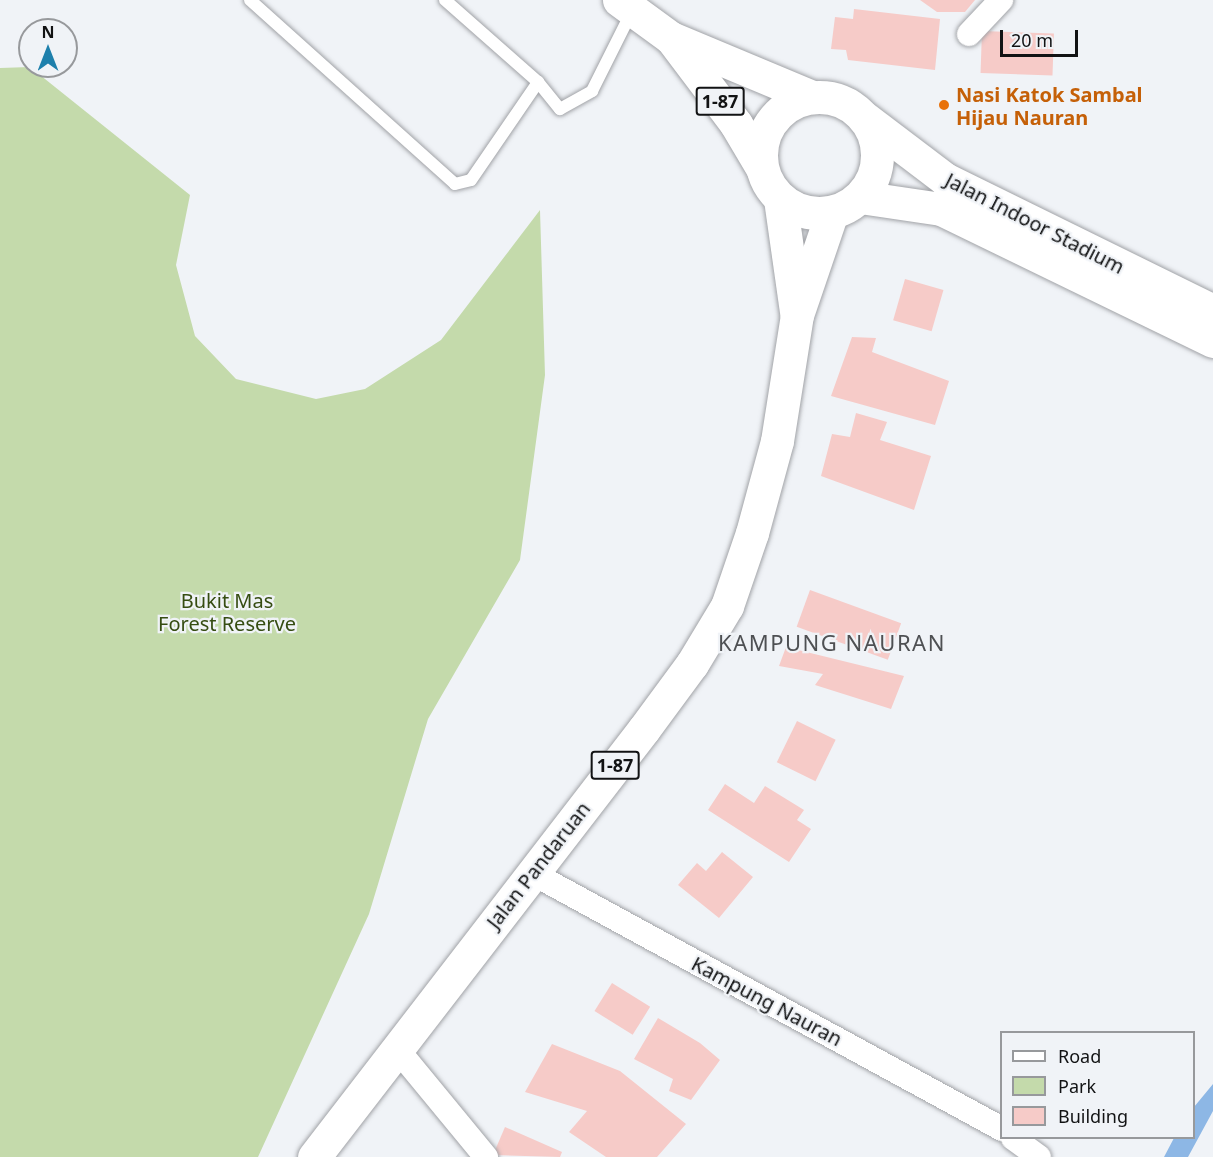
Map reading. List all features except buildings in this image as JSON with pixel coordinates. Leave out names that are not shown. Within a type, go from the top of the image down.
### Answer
[{"type":"main road","name":"1-87","points":[[626,5],[671,38],[812,97]]},
{"type":"main road","name":"1-87","points":[[671,38],[736,123],[762,168]]},
{"type":"main road","points":[[812,97],[832,98],[850,105],[866,119],[875,138],[878,159],[872,180],[846,205],[814,213],[795,209],[768,185],[762,168],[761,148],[766,130],[777,114],[793,103],[812,97]]},
{"type":"main road","name":"Jalan Indoor Stadium","points":[[866,119],[945,179],[1213,311]]},
{"type":"main road","name":"Jalan Pandaruan","points":[[780,198],[797,315]]},
{"type":"main road","name":"Jalan Indoor Stadium","points":[[846,205],[941,209],[1213,341]]},
{"type":"main road","name":"Jalan Pandaruan","points":[[314,1157],[692,664],[727,606],[752,533],[777,441],[797,315],[846,205]]},
{"type":"street","points":[[969,34],[1001,0]]},
{"type":"street","name":"Kampung Nauran","points":[[532,873],[1000,1128]]},
{"type":"street","points":[[397,1049],[486,1157]]},
{"type":"street","points":[[1016,1139],[1039,1157]]},
{"type":"lane","points":[[250,0],[455,184],[471,180],[538,82]]},
{"type":"lane","points":[[445,0],[538,82],[560,109],[592,91],[626,5]]},
{"type":"green space","name":"Bukit Mas Forest Reserve","points":[[18,67],[18,78],[44,78],[190,195],[176,265],[195,336],[236,379],[316,399],[365,389],[441,340],[540,210],[545,375],[520,560],[428,719],[369,914],[258,1157],[0,1157],[0,68]]},
{"type":"water","points":[[1213,1084],[1213,1111],[1188,1157],[1164,1157],[1173,1139],[1195,1139],[1195,1106]]},
{"type":"place","name":"Nasi Katok Sambal Hijau Nauran","points":[[944,105]]},
{"type":"district","name":"KAMPUNG NAURAN","points":[[832,643]]}]
